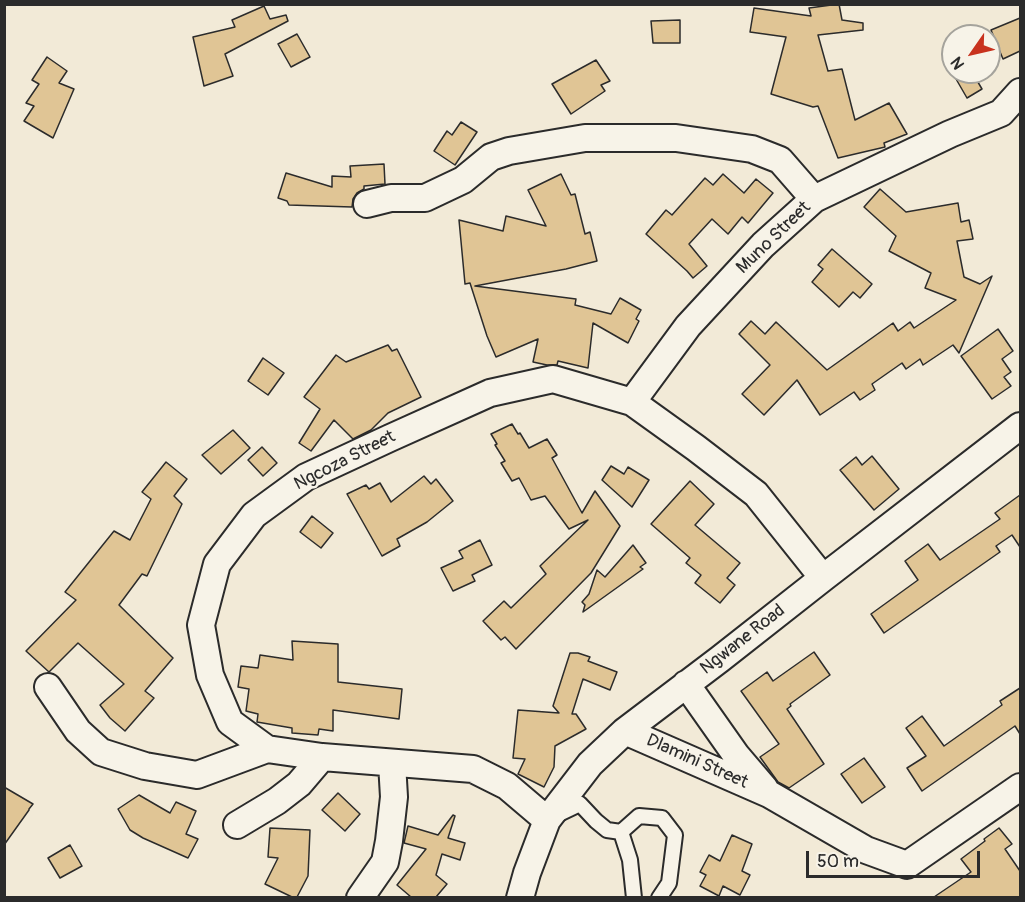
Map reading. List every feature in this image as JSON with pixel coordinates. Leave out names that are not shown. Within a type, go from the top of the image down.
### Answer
[{"type":"street","name":"Muno Street","points":[[632,402],[688,327],[764,245],[814,199],[929,144],[1001,113],[1020,92]]},
{"type":"street","points":[[367,204],[391,198],[425,198],[463,180],[492,157],[509,151],[585,138],[676,138],[752,149],[780,160],[814,199]]},
{"type":"street","name":"Ngcoza Street","points":[[547,820],[507,786],[473,769],[322,757],[267,749],[231,722],[210,675],[201,625],[217,564],[254,516],[306,477],[390,438],[490,393],[553,379],[632,402],[696,448],[756,494],[823,578]]},
{"type":"street","name":"Ngwane Road","points":[[520,897],[547,820],[590,764],[625,731],[1020,426]]},
{"type":"street","name":"Dlamini Street","points":[[686,684],[736,755],[769,794]]},
{"type":"street","points":[[48,687],[78,731],[101,753],[145,766],[197,775],[267,749]]},
{"type":"street","name":"Dlamini Street","points":[[625,731],[769,794],[866,850],[908,865],[1020,787]]},
{"type":"street","points":[[237,825],[292,790],[322,757]]},
{"type":"street","points":[[360,897],[385,862],[394,797],[392,763]]},
{"type":"lane","points":[[547,820],[580,804],[607,830],[621,832],[639,816],[662,818],[675,835],[669,884],[659,897]]},
{"type":"lane","points":[[621,832],[630,860],[634,897]]},
{"type":"building","points":[[839,4],[842,20],[863,23],[863,30],[818,35],[828,71],[842,69],[855,120],[889,103],[907,134],[884,143],[885,147],[838,158],[818,106],[813,107],[771,94],[786,37],[750,32],[754,8],[811,16],[809,8]]},
{"type":"building","points":[[264,6],[270,19],[286,15],[288,21],[225,54],[233,76],[204,86],[193,37],[235,27],[232,20]]},
{"type":"building","points":[[1020,18],[1020,51],[1003,59],[1001,54],[1001,26]]},
{"type":"building","points":[[680,20],[680,43],[653,43],[651,21]]},
{"type":"building","points":[[297,34],[310,57],[291,67],[278,44]]},
{"type":"building","points":[[47,57],[67,71],[59,83],[74,89],[53,138],[24,121],[34,106],[26,103],[39,84],[32,80]]},
{"type":"building","points":[[596,60],[610,81],[601,85],[605,91],[571,114],[552,84]]},
{"type":"building","points":[[959,84],[979,84],[982,89],[967,98]]},
{"type":"building","points":[[461,122],[477,132],[455,165],[434,151],[447,131],[452,135]]},
{"type":"building","points":[[384,164],[385,184],[364,186],[364,189],[353,199],[352,207],[289,205],[287,201],[278,198],[286,173],[332,187],[332,176],[351,177],[350,166]]},
{"type":"building","points":[[561,174],[571,195],[575,194],[585,234],[590,232],[597,261],[475,286],[576,299],[575,305],[611,314],[620,298],[641,310],[636,319],[639,321],[628,343],[593,323],[588,368],[558,361],[557,365],[533,362],[538,339],[496,357],[470,283],[465,284],[459,220],[503,231],[506,216],[546,226],[528,190]]},
{"type":"building","points":[[723,174],[744,193],[756,179],[773,193],[748,223],[742,217],[728,234],[712,219],[689,244],[707,266],[693,278],[646,234],[666,210],[672,215],[705,178],[713,185]]},
{"type":"building","points":[[880,189],[906,212],[958,203],[961,222],[969,220],[973,239],[957,241],[964,277],[980,284],[992,276],[959,353],[953,345],[923,365],[920,359],[906,369],[902,363],[872,384],[875,390],[860,400],[854,392],[820,415],[797,380],[764,415],[742,394],[770,365],[739,334],[751,321],[765,334],[776,322],[827,370],[893,323],[898,331],[910,322],[914,328],[956,300],[925,288],[931,273],[889,251],[896,236],[864,207]]},
{"type":"building","points":[[832,249],[872,284],[860,298],[853,292],[839,307],[812,282],[823,269],[818,265]]},
{"type":"building","points":[[998,329],[1013,351],[1002,359],[1011,372],[1004,377],[1011,386],[992,399],[961,356]]},
{"type":"building","points":[[388,345],[392,351],[397,349],[421,397],[388,413],[371,430],[353,439],[334,420],[311,451],[299,443],[320,409],[304,397],[336,355],[346,362]]},
{"type":"building","points":[[263,358],[284,373],[268,395],[248,381]]},
{"type":"building","points":[[512,424],[529,448],[547,439],[557,455],[552,458],[582,513],[595,491],[620,526],[591,573],[516,649],[505,637],[501,640],[483,621],[504,601],[511,608],[546,574],[540,566],[588,520],[569,529],[545,496],[531,500],[519,478],[512,481],[501,463],[505,461],[491,434]]},
{"type":"building","points":[[233,430],[250,448],[221,474],[202,455]]},
{"type":"building","points":[[262,447],[277,463],[263,476],[248,460]]},
{"type":"building","points":[[872,456],[899,489],[874,510],[840,470],[856,457],[862,465]]},
{"type":"building","points":[[166,462],[187,479],[174,496],[182,504],[147,576],[142,574],[119,605],[173,658],[145,691],[154,698],[125,731],[110,718],[100,705],[124,684],[78,643],[49,672],[26,651],[76,600],[65,592],[114,531],[130,540],[151,499],[142,492]]},
{"type":"building","points":[[611,466],[624,474],[628,467],[649,480],[632,507],[602,480]]},
{"type":"building","points":[[424,476],[431,484],[436,479],[453,501],[427,522],[397,539],[400,546],[382,556],[347,494],[366,485],[369,489],[380,483],[391,502]]},
{"type":"building","points":[[690,481],[714,504],[695,525],[740,563],[727,578],[735,585],[720,603],[695,583],[701,575],[686,563],[690,558],[651,524]]},
{"type":"building","points":[[1020,495],[1020,547],[1012,535],[996,546],[1000,552],[884,633],[871,614],[918,580],[905,561],[928,544],[940,560],[1000,519],[995,513]]},
{"type":"building","points":[[312,516],[333,533],[321,548],[300,532]]},
{"type":"building","points":[[480,540],[492,565],[472,575],[475,581],[453,591],[441,568],[463,558],[459,551]]},
{"type":"building","points":[[633,545],[646,563],[640,567],[643,569],[583,612],[585,605],[582,602],[589,594],[597,570],[605,577]]},
{"type":"building","points":[[292,641],[338,644],[338,682],[402,689],[399,719],[333,710],[333,731],[319,729],[318,735],[292,733],[292,728],[257,722],[258,714],[246,711],[249,689],[238,687],[241,666],[258,668],[260,655],[293,660]]},
{"type":"building","points":[[814,652],[830,675],[790,704],[791,706],[787,709],[824,764],[789,788],[778,782],[760,757],[779,744],[741,691],[767,672],[773,681]]},
{"type":"building","points":[[570,653],[590,657],[588,661],[617,672],[610,690],[583,679],[572,714],[576,714],[586,729],[555,746],[554,767],[544,787],[518,774],[525,759],[513,758],[518,710],[559,713],[553,706]]},
{"type":"building","points":[[1020,688],[1020,734],[1015,726],[922,791],[907,768],[926,756],[906,728],[922,716],[944,746],[1002,705],[1000,701]]},
{"type":"building","points":[[864,758],[885,787],[862,803],[841,774]]},
{"type":"building","points":[[4,787],[33,804],[4,845]]},
{"type":"building","points":[[338,793],[360,814],[345,831],[322,810]]},
{"type":"building","points":[[139,795],[170,813],[176,802],[196,811],[186,834],[198,839],[188,858],[130,830],[118,809]]},
{"type":"building","points":[[453,815],[455,816],[448,838],[465,843],[460,860],[442,854],[436,875],[447,884],[436,897],[411,897],[397,885],[426,849],[404,843],[408,826],[438,835]]},
{"type":"building","points":[[270,828],[310,830],[308,876],[297,897],[292,897],[265,884],[278,858],[268,857]]},
{"type":"building","points":[[999,828],[1012,844],[1005,849],[1020,871],[1020,897],[934,897],[971,872],[961,859]]},
{"type":"building","points":[[732,835],[752,844],[742,871],[750,875],[740,895],[723,886],[719,896],[700,886],[706,875],[700,872],[709,855],[720,861]]},
{"type":"building","points":[[70,845],[82,866],[60,878],[48,858]]}]
